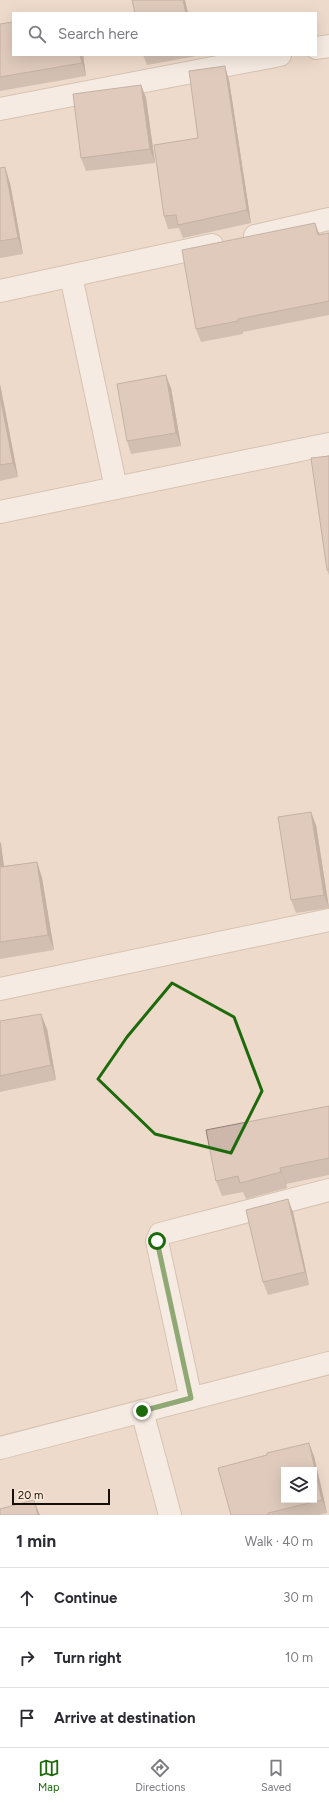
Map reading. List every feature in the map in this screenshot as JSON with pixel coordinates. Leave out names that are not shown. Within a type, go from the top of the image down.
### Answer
[{"type":"street","points":[[317,48],[329,46]]},
{"type":"street","points":[[0,109],[275,56]]},
{"type":"street","points":[[0,291],[329,219]]},
{"type":"street","points":[[71,276],[116,488]]},
{"type":"street","points":[[0,512],[329,444]]},
{"type":"street","points":[[0,988],[329,920]]},
{"type":"street","points":[[191,1398],[157,1241],[160,1234],[329,1190]]},
{"type":"street","points":[[0,1448],[329,1363]]},
{"type":"street","points":[[142,1411],[170,1515]]},
{"type":"highlighted area","points":[[172,983],[234,1017],[262,1091],[231,1153],[155,1134],[98,1079],[127,1037]]},
{"type":"building","points":[[132,0],[183,0],[186,12],[135,12]]},
{"type":"building","points":[[12,22],[12,56],[80,56],[82,63],[0,77],[0,24]]},
{"type":"building","points":[[225,66],[247,210],[178,225],[176,215],[164,216],[154,145],[198,138],[189,71]]},
{"type":"building","points":[[141,85],[150,149],[81,158],[73,94]]},
{"type":"building","points":[[5,167],[18,238],[0,241],[0,168]]},
{"type":"building","points":[[315,223],[318,235],[329,233],[329,301],[196,329],[182,250]]},
{"type":"building","points":[[166,375],[176,433],[127,441],[117,384]]},
{"type":"building","points":[[0,396],[13,463],[0,465]]},
{"type":"building","points":[[329,456],[329,569],[327,570],[311,458]]},
{"type":"building","points":[[311,812],[324,895],[291,900],[278,817]]},
{"type":"building","points":[[0,862],[1,867],[37,862],[48,935],[0,942]]},
{"type":"building","points":[[41,1014],[51,1065],[0,1076],[0,1021]]},
{"type":"building","points":[[329,1106],[329,1158],[280,1168],[281,1172],[240,1183],[238,1176],[216,1181],[206,1130]]},
{"type":"building","points":[[288,1199],[305,1272],[263,1282],[246,1210]]},
{"type":"building","points":[[309,1443],[314,1467],[281,1467],[281,1503],[310,1503],[268,1513],[268,1515],[231,1515],[218,1468],[267,1455],[267,1453]]},
{"type":"building","points":[[317,1478],[322,1500],[317,1501]]},
{"type":"building","points":[[34,1500],[38,1515],[0,1515],[0,1509]]},
{"type":"route","points":[[142,1411],[191,1398],[157,1241]]}]
